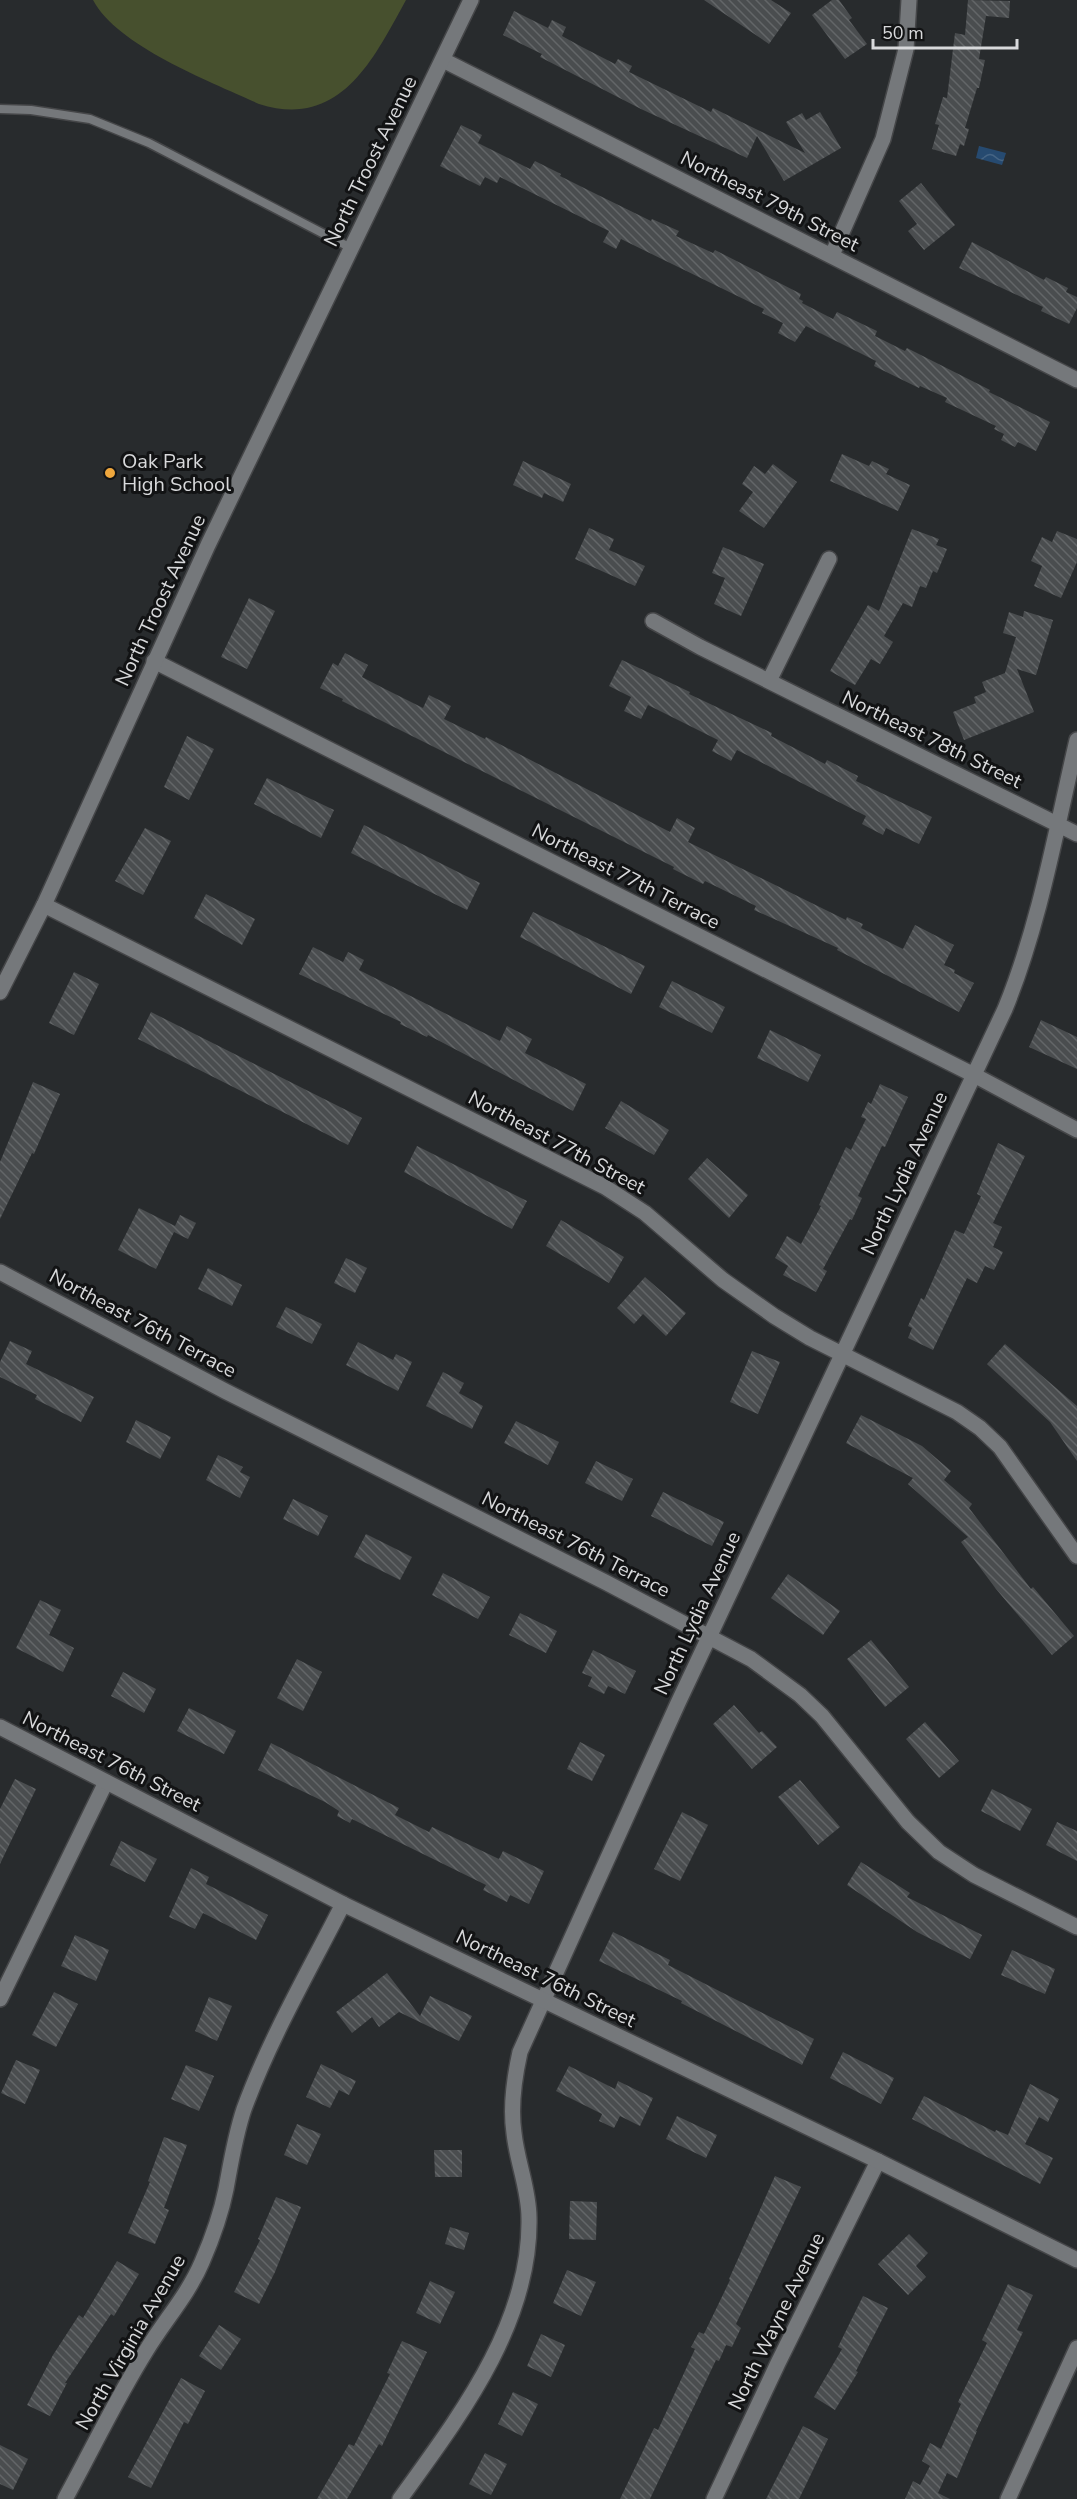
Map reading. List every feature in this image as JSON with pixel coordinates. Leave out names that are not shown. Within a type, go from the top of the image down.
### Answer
[{"type":"street","name":"North Troost Avenue","points":[[0,992],[44,905],[154,661],[471,0]]},
{"type":"street","points":[[832,255],[884,139],[906,49],[909,0]]},
{"type":"street","name":"Northeast 79th Street","points":[[444,60],[1077,380]]},
{"type":"street","points":[[769,681],[829,559]]},
{"type":"street","name":"Northeast 78th Street","points":[[653,621],[1077,834]]},
{"type":"street","name":"Northeast 77th Terrace","points":[[154,661],[1077,1130]]},
{"type":"street","name":"North Lydia Avenue","points":[[400,2499],[451,2428],[483,2373],[522,2287],[527,2260],[529,2218],[527,2191],[514,2134],[514,2080],[520,2052],[709,1637],[974,1076],[1019,974],[1035,920],[1077,740]]},
{"type":"street","name":"Northeast 77th Street","points":[[44,905],[605,1187],[645,1213],[723,1280],[774,1316],[842,1354],[957,1412],[980,1428],[1000,1448],[1077,1556]]},
{"type":"street","name":"Northeast 76th Terrace","points":[[0,1272],[225,1391],[493,1525],[751,1659],[800,1695],[822,1716],[908,1822],[939,1852],[974,1875],[1077,1927]]},
{"type":"street","name":"Northeast 76th Street","points":[[0,1727],[343,1904],[1077,2260]]},
{"type":"street","points":[[0,1999],[106,1782]]},
{"type":"street","name":"North Virginia Avenue","points":[[65,2499],[125,2385],[147,2349],[184,2298],[201,2264],[226,2190],[233,2148],[244,2109],[264,2061],[343,1904]]},
{"type":"street","name":"North Wayne Avenue","points":[[714,2499],[778,2363],[878,2162]]},
{"type":"street","points":[[1008,2499],[1077,2348]]},
{"type":"lane","points":[[0,109],[31,110],[90,119],[149,143],[351,248]]},
{"type":"green space","points":[[93,0],[406,0],[381,44],[351,84],[333,98],[312,107],[288,109],[259,104],[192,74],[144,48],[105,17]]},
{"type":"water","points":[[979,146],[1006,153],[1002,165],[976,158]]},
{"type":"building","points":[[704,0],[771,0],[791,13],[769,44]]},
{"type":"building","points":[[832,0],[839,0],[852,18],[849,20],[867,44],[845,59],[812,15]]},
{"type":"building","points":[[968,0],[1010,1],[1009,18],[986,16],[979,59],[985,60],[979,88],[977,88],[965,128],[969,129],[964,146],[960,144],[956,156],[932,149],[939,125],[935,124],[943,97],[947,98],[955,33],[965,35]]},
{"type":"building","points":[[514,11],[548,28],[552,20],[566,27],[562,36],[615,64],[618,59],[632,66],[629,72],[711,112],[713,108],[805,153],[786,122],[802,113],[806,120],[820,112],[841,148],[784,181],[757,136],[747,158],[641,109],[540,57],[542,54],[503,35]]},
{"type":"building","points":[[461,125],[482,135],[478,143],[530,169],[535,161],[561,174],[560,176],[651,221],[652,219],[679,231],[676,236],[713,253],[715,250],[801,294],[799,299],[803,301],[802,303],[833,319],[837,312],[877,331],[875,336],[905,351],[907,348],[1050,422],[1036,451],[1018,442],[1015,447],[1001,440],[1004,434],[994,429],[996,426],[945,402],[947,398],[920,386],[919,388],[874,366],[876,361],[806,326],[795,342],[778,333],[783,323],[762,313],[764,309],[621,239],[616,249],[603,242],[609,231],[500,177],[497,183],[485,177],[480,186],[440,166]]},
{"type":"building","points":[[921,183],[955,225],[924,250],[908,231],[917,224],[899,201]]},
{"type":"building","points":[[972,242],[1044,280],[1046,277],[1068,288],[1066,292],[1077,297],[1077,308],[1069,324],[1041,311],[1043,307],[959,268]]},
{"type":"building","points":[[842,454],[869,466],[872,461],[889,469],[886,474],[910,485],[898,511],[830,481]]},
{"type":"building","points":[[523,461],[571,484],[563,502],[544,493],[542,498],[513,485]]},
{"type":"building","points":[[773,464],[797,482],[764,528],[739,511],[753,492],[742,484],[754,466],[765,474]]},
{"type":"building","points":[[589,528],[614,539],[609,550],[645,566],[635,586],[575,559]]},
{"type":"building","points":[[912,529],[939,539],[936,545],[947,549],[937,573],[933,571],[926,588],[920,586],[912,607],[903,603],[884,636],[893,642],[880,664],[871,659],[855,685],[830,671],[868,605],[879,611]]},
{"type":"building","points":[[1057,531],[1077,539],[1077,562],[1061,598],[1034,586],[1042,566],[1031,561],[1042,537],[1052,542]]},
{"type":"building","points":[[723,547],[764,564],[741,616],[714,604],[725,578],[712,573]]},
{"type":"building","points":[[249,598],[275,611],[247,669],[221,657]]},
{"type":"building","points":[[1024,611],[1053,620],[1036,675],[1017,669],[1034,712],[964,740],[953,712],[976,703],[974,697],[986,692],[982,682],[1005,673],[1016,637],[1003,633],[1009,612],[1023,617]]},
{"type":"building","points":[[345,653],[368,665],[362,677],[423,708],[429,695],[451,706],[444,719],[485,739],[486,737],[670,832],[677,818],[695,828],[688,842],[846,920],[847,917],[863,924],[861,928],[903,949],[915,925],[954,945],[944,965],[974,983],[959,1012],[837,950],[838,948],[754,910],[756,906],[705,881],[703,884],[673,869],[674,867],[320,688],[333,663],[338,666]]},
{"type":"building","points":[[622,660],[772,733],[771,736],[825,764],[827,760],[858,776],[856,781],[932,817],[919,844],[886,828],[883,835],[862,824],[866,816],[737,750],[731,761],[712,751],[718,740],[648,705],[641,719],[624,711],[631,697],[609,686]]},
{"type":"building","points":[[187,736],[214,749],[189,800],[164,787]]},
{"type":"building","points":[[267,778],[334,810],[321,838],[254,804]]},
{"type":"building","points":[[364,825],[480,883],[467,910],[351,853]]},
{"type":"building","points":[[145,828],[171,841],[143,895],[115,881]]},
{"type":"building","points":[[206,894],[255,919],[242,945],[194,918]]},
{"type":"building","points":[[533,912],[645,966],[631,994],[520,937]]},
{"type":"building","points":[[313,947],[343,962],[348,952],[364,960],[359,970],[500,1041],[507,1026],[532,1039],[525,1053],[586,1084],[573,1111],[428,1035],[427,1037],[400,1024],[401,1022],[299,974]]},
{"type":"building","points":[[74,972],[99,984],[74,1035],[49,1023]]},
{"type":"building","points":[[672,981],[725,1007],[712,1033],[659,1007]]},
{"type":"building","points":[[151,1012],[362,1118],[348,1145],[138,1039]]},
{"type":"building","points":[[1041,1020],[1077,1037],[1077,1069],[1029,1047]]},
{"type":"building","points":[[770,1030],[821,1055],[808,1082],[757,1058]]},
{"type":"building","points":[[33,1082],[60,1094],[34,1154],[32,1153],[0,1219],[0,1162]]},
{"type":"building","points":[[880,1084],[908,1097],[885,1147],[882,1146],[858,1196],[862,1198],[852,1220],[850,1219],[823,1269],[827,1271],[816,1292],[783,1275],[788,1266],[775,1258],[787,1236],[801,1244],[821,1206],[819,1205],[846,1147],[851,1150],[866,1119],[861,1117],[868,1102],[871,1104]]},
{"type":"building","points":[[621,1101],[669,1130],[654,1155],[605,1128]]},
{"type":"building","points":[[998,1143],[1025,1156],[993,1223],[1002,1227],[993,1247],[1003,1252],[994,1270],[985,1266],[977,1283],[967,1278],[933,1350],[908,1338],[912,1328],[908,1326],[921,1298],[924,1300],[955,1230],[964,1234],[981,1196],[977,1194]]},
{"type":"building","points":[[417,1146],[527,1201],[512,1229],[404,1172]]},
{"type":"building","points":[[707,1158],[748,1195],[729,1218],[688,1179]]},
{"type":"building","points":[[139,1208],[175,1226],[180,1215],[196,1223],[188,1239],[174,1232],[156,1269],[118,1250]]},
{"type":"building","points":[[561,1220],[624,1257],[609,1283],[546,1246]]},
{"type":"building","points":[[346,1258],[367,1268],[355,1293],[334,1283]]},
{"type":"building","points":[[208,1268],[242,1285],[232,1306],[198,1289]]},
{"type":"building","points":[[645,1277],[686,1313],[666,1336],[643,1314],[634,1324],[617,1308]]},
{"type":"building","points":[[286,1307],[322,1324],[312,1344],[276,1327]]},
{"type":"building","points":[[10,1341],[32,1351],[26,1364],[94,1397],[81,1422],[35,1399],[37,1395],[0,1377],[0,1362]]},
{"type":"building","points":[[358,1342],[393,1360],[396,1354],[412,1362],[398,1391],[346,1365]]},
{"type":"building","points":[[1005,1344],[1077,1406],[1077,1461],[1050,1422],[987,1364]]},
{"type":"building","points":[[752,1351],[780,1362],[758,1414],[730,1402]]},
{"type":"building","points":[[443,1372],[464,1383],[459,1393],[483,1406],[472,1429],[426,1406]]},
{"type":"building","points":[[861,1415],[922,1446],[951,1471],[944,1480],[972,1504],[969,1508],[1031,1589],[1033,1587],[1074,1636],[1052,1655],[996,1589],[961,1542],[968,1537],[908,1484],[913,1478],[846,1443]]},
{"type":"building","points":[[136,1420],[171,1437],[160,1459],[126,1442]]},
{"type":"building","points":[[516,1421],[559,1442],[548,1465],[504,1443]]},
{"type":"building","points":[[218,1455],[243,1467],[240,1472],[250,1477],[240,1498],[206,1480]]},
{"type":"building","points":[[596,1461],[633,1479],[622,1501],[585,1483]]},
{"type":"building","points":[[663,1492],[724,1522],[712,1546],[651,1516]]},
{"type":"building","points":[[293,1499],[328,1516],[318,1536],[283,1519]]},
{"type":"building","points":[[366,1534],[412,1557],[400,1580],[354,1557]]},
{"type":"building","points":[[443,1573],[490,1597],[478,1619],[432,1595]]},
{"type":"building","points":[[788,1574],[840,1611],[823,1635],[771,1598]]},
{"type":"building","points":[[40,1600],[61,1610],[49,1635],[74,1648],[63,1672],[16,1648]]},
{"type":"building","points":[[520,1613],[557,1631],[546,1653],[509,1635]]},
{"type":"building","points":[[871,1640],[909,1687],[885,1707],[847,1659]]},
{"type":"building","points":[[593,1650],[636,1671],[625,1694],[608,1686],[604,1694],[588,1686],[592,1677],[582,1673]]},
{"type":"building","points":[[297,1659],[322,1672],[303,1711],[277,1698]]},
{"type":"building","points":[[123,1672],[156,1689],[144,1713],[111,1696]]},
{"type":"building","points":[[734,1705],[759,1733],[762,1731],[777,1747],[752,1769],[713,1724]]},
{"type":"building","points":[[189,1708],[236,1731],[224,1754],[177,1731]]},
{"type":"building","points":[[925,1722],[959,1761],[939,1778],[906,1739]]},
{"type":"building","points":[[580,1742],[605,1755],[592,1781],[567,1769]]},
{"type":"building","points":[[271,1743],[399,1808],[395,1815],[429,1832],[432,1827],[499,1859],[503,1851],[544,1871],[529,1904],[510,1895],[507,1902],[483,1890],[486,1885],[352,1819],[350,1823],[337,1816],[339,1811],[325,1802],[258,1770]]},
{"type":"building","points":[[15,1779],[36,1789],[0,1864],[0,1809]]},
{"type":"building","points":[[800,1780],[840,1827],[818,1845],[778,1797]]},
{"type":"building","points":[[992,1789],[1032,1809],[1020,1831],[981,1811]]},
{"type":"building","points":[[682,1812],[708,1825],[680,1881],[654,1869]]},
{"type":"building","points":[[1057,1822],[1077,1831],[1077,1861],[1046,1845]]},
{"type":"building","points":[[121,1841],[157,1859],[145,1882],[110,1865]]},
{"type":"building","points":[[861,1862],[910,1893],[907,1897],[982,1935],[970,1959],[917,1932],[847,1885]]},
{"type":"building","points":[[191,1868],[209,1877],[206,1884],[268,1915],[256,1940],[203,1913],[195,1929],[169,1917]]},
{"type":"building","points":[[613,1932],[670,1960],[668,1965],[814,2039],[802,2065],[681,2003],[682,2001],[599,1961]]},
{"type":"building","points":[[75,1935],[109,1950],[96,1981],[61,1966]]},
{"type":"building","points":[[1012,1950],[1055,1969],[1045,1994],[1001,1975]]},
{"type":"building","points":[[387,1973],[420,2016],[430,1996],[472,2016],[459,2041],[399,2012],[379,2027],[372,2017],[352,2033],[336,2012]]},
{"type":"building","points":[[54,1992],[78,2004],[56,2047],[32,2035]]},
{"type":"building","points":[[209,1997],[232,2006],[217,2041],[195,2031]]},
{"type":"building","points":[[843,2052],[894,2078],[881,2104],[830,2078]]},
{"type":"building","points":[[16,2060],[40,2070],[25,2104],[1,2093]]},
{"type":"building","points":[[321,2064],[356,2081],[349,2095],[339,2090],[330,2108],[306,2097]]},
{"type":"building","points":[[186,2065],[214,2076],[199,2111],[171,2099]]},
{"type":"building","points":[[569,2066],[615,2089],[618,2081],[653,2098],[640,2126],[620,2116],[614,2128],[599,2121],[602,2114],[556,2091]]},
{"type":"building","points":[[1030,2084],[1059,2099],[1048,2122],[1039,2117],[1025,2144],[1053,2158],[1040,2184],[912,2119],[924,2096],[995,2132],[996,2130],[1008,2135]]},
{"type":"building","points":[[677,2116],[717,2135],[706,2158],[666,2139]]},
{"type":"building","points":[[297,2124],[321,2134],[307,2165],[284,2155]]},
{"type":"building","points":[[164,2137],[187,2145],[164,2208],[169,2210],[155,2244],[128,2233],[150,2182],[148,2181]]},
{"type":"building","points":[[434,2150],[462,2150],[462,2177],[435,2177]]},
{"type":"building","points":[[775,2176],[801,2187],[736,2324],[741,2328],[732,2347],[726,2345],[719,2361],[716,2360],[650,2499],[620,2499],[654,2428],[658,2430],[695,2349],[691,2347],[699,2332],[704,2334],[730,2280]]},
{"type":"building","points":[[276,2197],[301,2207],[275,2272],[259,2304],[234,2292],[260,2240],[258,2239]]},
{"type":"building","points":[[570,2201],[597,2202],[596,2240],[569,2239]]},
{"type":"building","points":[[450,2227],[469,2233],[464,2250],[445,2244]]},
{"type":"building","points":[[909,2234],[928,2253],[916,2266],[926,2277],[908,2295],[878,2264]]},
{"type":"building","points":[[117,2261],[139,2274],[114,2316],[111,2314],[65,2383],[67,2383],[50,2416],[27,2405],[53,2355],[79,2315],[83,2318]]},
{"type":"building","points":[[567,2270],[596,2282],[581,2316],[553,2303]]},
{"type":"building","points":[[430,2281],[455,2292],[440,2324],[416,2313]]},
{"type":"building","points":[[1008,2284],[1033,2295],[1017,2330],[1023,2332],[976,2431],[957,2478],[947,2473],[938,2493],[950,2499],[905,2499],[913,2481],[920,2485],[930,2466],[922,2461],[930,2443],[941,2449],[961,2404],[958,2402],[987,2343],[982,2340]]},
{"type":"building","points":[[863,2296],[888,2308],[856,2371],[858,2372],[835,2410],[814,2397],[842,2349],[838,2347]]},
{"type":"building","points":[[219,2325],[241,2339],[221,2370],[199,2356]]},
{"type":"building","points":[[541,2334],[565,2345],[551,2377],[527,2366]]},
{"type":"building","points":[[402,2341],[427,2352],[382,2446],[379,2444],[347,2499],[317,2499],[349,2444],[354,2446],[390,2374],[387,2373]]},
{"type":"building","points":[[181,2378],[205,2391],[188,2424],[184,2422],[151,2488],[128,2477]]},
{"type":"building","points":[[513,2392],[538,2404],[522,2436],[498,2424]]},
{"type":"building","points":[[803,2426],[828,2439],[799,2499],[766,2499]]},
{"type":"building","points":[[0,2445],[28,2459],[13,2490],[0,2484]]},
{"type":"building","points":[[485,2453],[507,2464],[491,2495],[469,2484]]},
{"type":"place","name":"Oak Park High School","points":[[110,473]]}]
